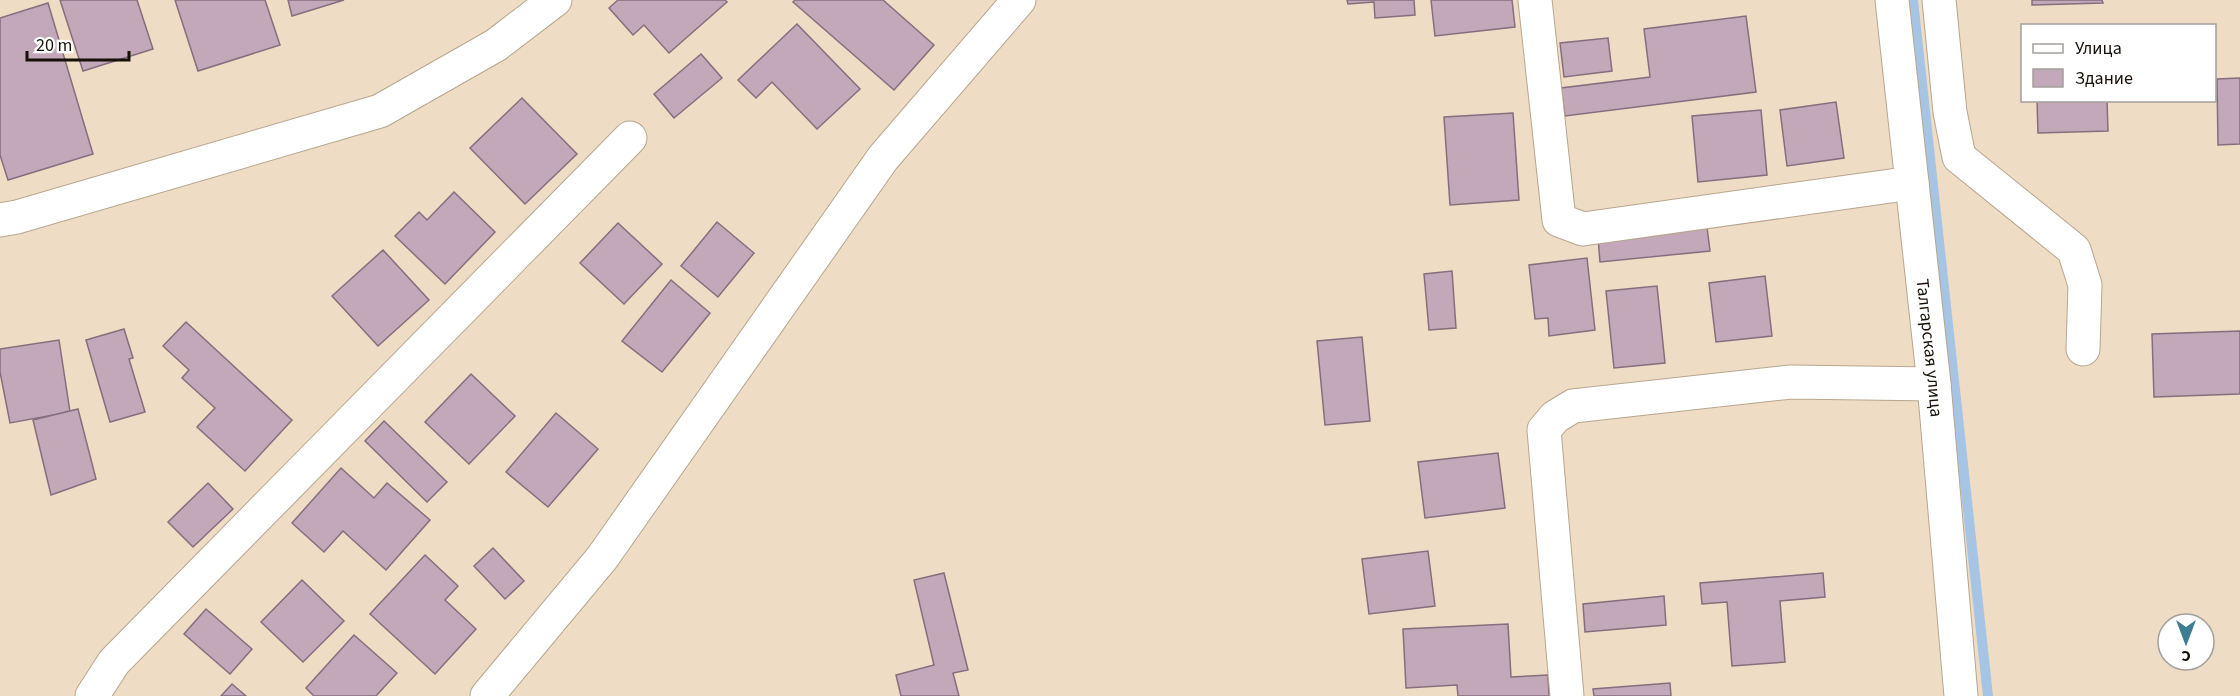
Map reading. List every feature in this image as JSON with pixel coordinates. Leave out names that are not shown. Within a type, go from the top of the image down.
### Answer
[{"type":"street","points":[[0,220],[17,217],[380,111],[496,45],[555,0]]},
{"type":"street","points":[[487,696],[602,558],[883,158],[1019,0]]},
{"type":"street","points":[[1535,0],[1559,220],[1582,229],[1912,183]]},
{"type":"street","name":"Талгарская улица","points":[[1892,0],[1934,384],[1961,696]]},
{"type":"street","points":[[1939,0],[1950,112],[1959,157],[2074,250],[2085,285],[2084,349]]},
{"type":"street","points":[[92,696],[114,662],[630,138]]},
{"type":"street","points":[[1567,696],[1544,430],[1555,417],[1573,406],[1791,382],[1934,384]]},
{"type":"building","points":[[60,0],[137,0],[153,49],[83,71]]},
{"type":"building","points":[[175,0],[265,0],[280,45],[198,71]]},
{"type":"building","points":[[288,0],[344,0],[292,16]]},
{"type":"building","points":[[618,0],[725,0],[727,2],[669,53],[644,25],[633,35],[609,8]]},
{"type":"building","points":[[795,0],[883,0],[934,45],[894,90],[793,2]]},
{"type":"building","points":[[1347,0],[1414,0],[1415,15],[1375,18],[1374,2],[1348,4]]},
{"type":"building","points":[[1431,0],[1512,0],[1515,27],[1435,36]]},
{"type":"building","points":[[2032,0],[2102,0],[2103,3],[2032,5]]},
{"type":"building","points":[[48,3],[93,154],[8,180],[0,155],[0,18]]},
{"type":"building","points":[[1746,16],[1756,92],[1565,116],[1561,88],[1650,77],[1644,29]]},
{"type":"building","points":[[797,24],[860,89],[817,129],[772,82],[756,98],[738,80]]},
{"type":"building","points":[[1608,38],[1612,71],[1564,77],[1560,43]]},
{"type":"building","points":[[701,54],[722,78],[674,118],[654,94]]},
{"type":"building","points":[[2240,78],[2240,144],[2218,145],[2217,79]]},
{"type":"building","points":[[522,98],[577,154],[525,204],[470,148]]},
{"type":"building","points":[[1836,102],[1844,158],[1787,166],[1780,110]]},
{"type":"building","points":[[2037,102],[2107,102],[2108,131],[2038,133]]},
{"type":"building","points":[[1761,110],[1767,175],[1698,182],[1692,116]]},
{"type":"building","points":[[1513,113],[1519,200],[1450,205],[1444,117]]},
{"type":"building","points":[[454,192],[495,232],[445,284],[395,236],[419,212],[427,220]]},
{"type":"building","points":[[717,222],[754,253],[718,297],[681,266]]},
{"type":"building","points":[[618,223],[662,264],[624,304],[580,263]]},
{"type":"building","points":[[1707,227],[1710,251],[1600,262],[1598,238]]},
{"type":"building","points":[[383,250],[429,300],[378,346],[332,296]]},
{"type":"building","points":[[1587,258],[1595,330],[1549,336],[1548,318],[1535,319],[1529,265]]},
{"type":"building","points":[[1452,271],[1456,328],[1429,330],[1424,274]]},
{"type":"building","points":[[1765,276],[1772,336],[1716,342],[1709,283]]},
{"type":"building","points":[[671,280],[710,313],[662,372],[622,341]]},
{"type":"building","points":[[1657,286],[1665,363],[1614,368],[1606,291]]},
{"type":"building","points":[[186,322],[292,420],[245,471],[197,427],[215,408],[182,378],[189,370],[163,346]]},
{"type":"building","points":[[124,329],[133,358],[129,359],[145,412],[110,422],[86,340]]},
{"type":"building","points":[[2240,331],[2240,394],[2154,397],[2152,334]]},
{"type":"building","points":[[1362,337],[1370,421],[1325,425],[1317,341]]},
{"type":"building","points":[[59,340],[70,412],[10,423],[0,372],[0,349]]},
{"type":"building","points":[[471,374],[515,416],[469,464],[425,422]]},
{"type":"building","points":[[78,409],[96,479],[51,495],[33,420]]},
{"type":"building","points":[[556,413],[598,449],[548,507],[506,472]]},
{"type":"building","points":[[384,421],[447,482],[427,502],[365,441]]},
{"type":"building","points":[[1498,453],[1505,508],[1425,518],[1418,462]]},
{"type":"building","points":[[341,468],[374,498],[387,483],[430,520],[386,570],[343,531],[324,552],[292,523]]},
{"type":"building","points":[[208,483],[233,509],[193,547],[168,522]]},
{"type":"building","points":[[493,548],[524,581],[505,599],[474,566]]},
{"type":"building","points":[[1428,551],[1435,606],[1369,614],[1362,559]]},
{"type":"building","points":[[425,555],[458,586],[445,600],[476,629],[435,674],[370,614]]},
{"type":"building","points":[[944,573],[968,670],[953,673],[959,696],[901,696],[896,675],[934,665],[914,580]]},
{"type":"building","points":[[1823,573],[1825,597],[1780,601],[1785,662],[1732,666],[1727,602],[1702,604],[1700,583]]},
{"type":"building","points":[[302,580],[344,621],[303,662],[261,622]]},
{"type":"building","points":[[1664,596],[1666,625],[1585,632],[1583,604]]},
{"type":"building","points":[[206,609],[252,649],[230,674],[184,634]]},
{"type":"building","points":[[1508,624],[1511,677],[1548,675],[1549,696],[1458,696],[1457,685],[1406,688],[1403,629]]},
{"type":"building","points":[[354,635],[397,673],[376,696],[314,696],[306,688]]},
{"type":"building","points":[[1670,683],[1671,696],[1594,696],[1593,689]]},
{"type":"building","points":[[232,684],[246,696],[221,696]]},
{"type":"waterway","points":[[1913,0],[1988,696]]}]
